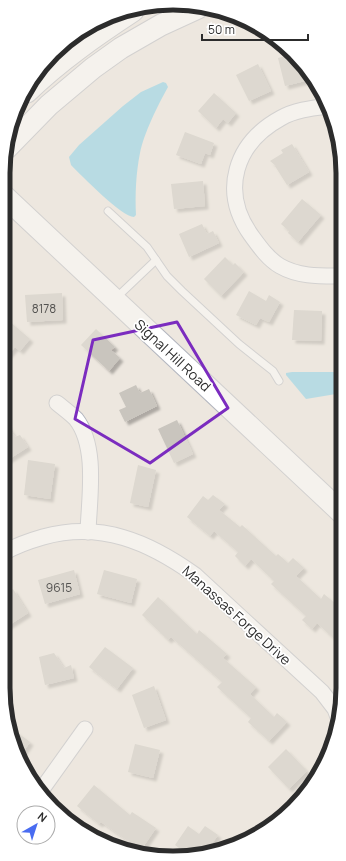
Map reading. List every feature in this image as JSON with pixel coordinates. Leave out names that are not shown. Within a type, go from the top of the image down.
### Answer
[{"type":"main road","points":[[13,142],[49,105],[93,68],[128,44],[161,25],[192,11]]},
{"type":"main road","points":[[36,83],[72,53],[121,19]]},
{"type":"main road","name":"Signal Hill Road","points":[[10,202],[336,508]]},
{"type":"street","points":[[322,107],[301,110],[282,117],[270,124],[258,135],[248,146],[240,160],[235,179],[234,194],[238,211],[245,226],[269,257],[280,266],[294,272],[313,276],[336,276]]},
{"type":"street","points":[[57,403],[76,420],[83,431],[88,446],[91,467],[88,532]]},
{"type":"street","name":"Manassas Forge Drive","points":[[10,550],[30,540],[53,534],[88,532],[108,533],[146,546],[177,562],[195,575],[322,692],[335,710]]},
{"type":"street","points":[[44,787],[85,729]]},
{"type":"lane","points":[[108,211],[147,247],[167,276],[182,291],[239,344],[273,371],[279,381]]},
{"type":"lane","points":[[114,300],[156,260]]},
{"type":"highlighted area","points":[[177,322],[228,408],[150,463],[75,419],[93,340]]},
{"type":"water","points":[[163,82],[166,83],[168,87],[148,128],[140,153],[136,184],[136,215],[134,217],[128,215],[102,195],[71,165],[69,157],[79,145],[123,106],[141,92]]},
{"type":"water","points":[[336,372],[336,394],[306,399],[286,375],[286,373]]},
{"type":"building","points":[[286,56],[308,80],[285,86],[278,58]]},
{"type":"building","points":[[258,64],[271,91],[249,101],[236,75]]},
{"type":"building","points":[[214,93],[236,113],[228,123],[223,119],[216,128],[198,111]]},
{"type":"building","points":[[185,132],[214,143],[210,155],[205,153],[201,164],[176,155]]},
{"type":"building","points":[[292,144],[309,172],[287,185],[276,166],[270,161],[283,153],[281,150]]},
{"type":"building","points":[[203,181],[205,206],[174,209],[171,184]]},
{"type":"building","points":[[302,199],[321,215],[298,242],[281,224]]},
{"type":"building","points":[[202,224],[207,234],[213,231],[219,243],[189,257],[179,234]]},
{"type":"building","points":[[225,257],[233,265],[235,263],[244,272],[221,296],[204,279]]},
{"type":"building","points":[[249,291],[266,301],[269,295],[280,302],[269,322],[260,318],[256,325],[236,315]]},
{"type":"building","points":[[62,293],[63,320],[27,322],[25,295]]},
{"type":"building","points":[[294,310],[322,311],[321,341],[292,340]]},
{"type":"building","points":[[10,322],[30,339],[20,351],[15,347],[10,353]]},
{"type":"building","points":[[96,329],[115,347],[111,350],[120,358],[109,371],[81,345]]},
{"type":"building","points":[[136,385],[140,393],[149,389],[157,406],[125,422],[119,410],[126,407],[119,393]]},
{"type":"building","points":[[177,420],[193,454],[174,463],[158,429]]},
{"type":"building","points":[[10,429],[15,437],[20,435],[28,447],[10,459]]},
{"type":"building","points":[[28,460],[55,464],[50,499],[24,495]]},
{"type":"building","points":[[138,465],[156,470],[148,507],[130,503]]},
{"type":"building","points":[[213,495],[225,504],[219,510],[240,527],[242,525],[276,556],[278,554],[288,563],[293,558],[304,568],[296,576],[321,599],[324,594],[336,604],[336,641],[317,623],[312,629],[302,620],[306,616],[271,584],[274,581],[251,559],[245,566],[235,556],[238,552],[214,531],[210,536],[187,517],[203,496],[208,500]]},
{"type":"building","points":[[74,570],[80,594],[45,604],[38,580]]},
{"type":"building","points":[[104,570],[137,579],[131,603],[97,594]]},
{"type":"building","points":[[13,589],[28,613],[10,625],[10,591]]},
{"type":"building","points":[[158,597],[197,634],[199,630],[227,654],[223,658],[256,687],[250,694],[274,717],[277,713],[287,722],[269,741],[248,722],[251,718],[217,687],[222,682],[171,637],[168,640],[142,615]]},
{"type":"building","points":[[105,647],[133,668],[117,689],[89,667]]},
{"type":"building","points":[[54,653],[64,668],[71,665],[74,678],[45,685],[39,657]]},
{"type":"building","points":[[154,686],[166,720],[144,728],[132,695]]},
{"type":"building","points":[[17,732],[30,742],[23,752]]},
{"type":"building","points":[[135,744],[160,750],[153,778],[128,772]]},
{"type":"building","points":[[286,749],[307,771],[289,789],[268,767]]},
{"type":"building","points":[[94,785],[130,815],[132,812],[156,828],[141,848],[136,846],[101,822],[99,824],[77,806]]},
{"type":"building","points":[[188,826],[199,834],[205,826],[218,835],[210,847],[205,848],[183,851],[175,845]]}]
